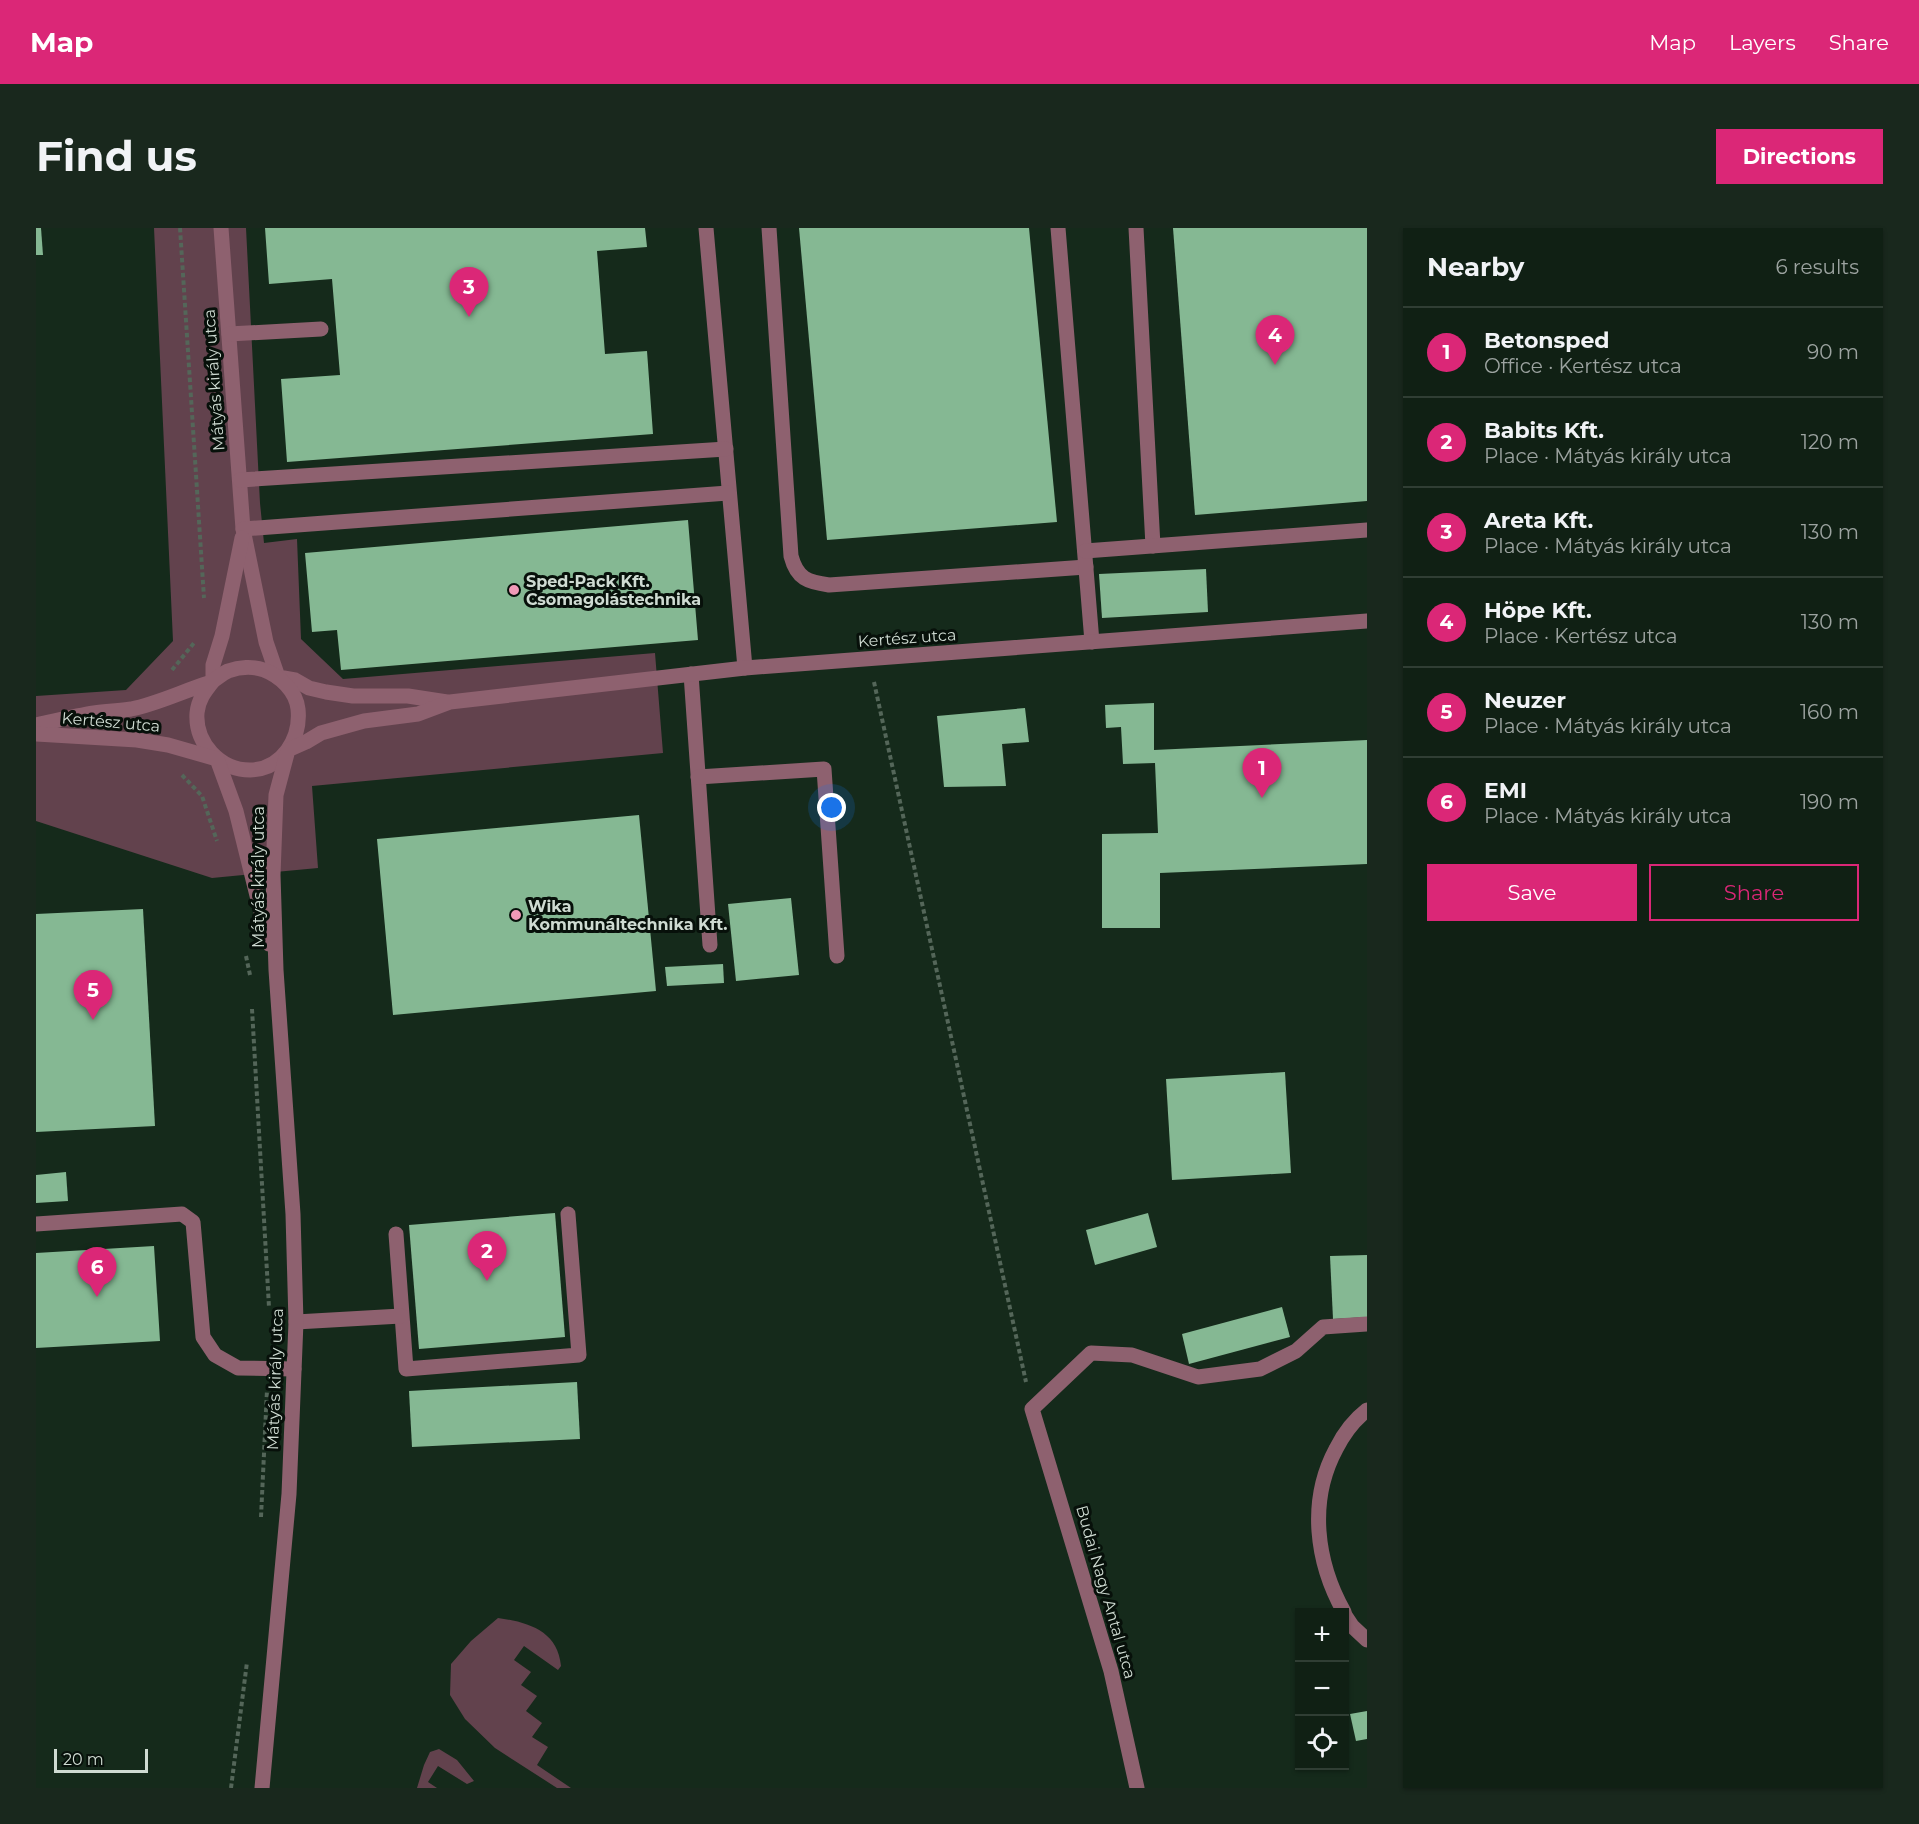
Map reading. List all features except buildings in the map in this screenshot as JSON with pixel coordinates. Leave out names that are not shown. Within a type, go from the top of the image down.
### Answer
[{"type":"street","name":"Mátyás király utca","points":[[221,228],[243,529],[266,642],[278,677]]},
{"type":"street","points":[[706,228],[745,668]]},
{"type":"street","points":[[769,228],[791,556],[794,568],[802,578],[814,583],[829,585],[1086,567]]},
{"type":"street","points":[[1058,228],[1092,642]]},
{"type":"street","points":[[1136,228],[1153,546]]},
{"type":"street","points":[[229,334],[321,329]]},
{"type":"street","points":[[240,480],[726,449]]},
{"type":"street","points":[[243,529],[728,493]]},
{"type":"street","name":"Mátyás király utca","points":[[213,681],[213,665],[227,614],[243,529]]},
{"type":"street","points":[[1085,551],[1367,530]]},
{"type":"street","name":"Kertész utca","points":[[288,750],[321,733],[364,721],[418,714],[450,702],[745,668],[1367,621]]},
{"type":"street","points":[[244,667],[262,669],[278,677],[290,689],[298,705],[299,723],[296,737],[288,750],[278,760],[264,767],[250,770],[232,767],[217,759],[205,746],[198,729],[197,712],[202,695],[213,681],[227,671],[244,667]]},
{"type":"street","points":[[691,674],[710,945]]},
{"type":"street","name":"Kertész utca","points":[[278,677],[295,680],[309,688],[353,696],[408,696],[450,702]]},
{"type":"street","name":"Kertész utca","points":[[36,725],[95,713],[132,709],[213,681]]},
{"type":"street","name":"Kertész utca","points":[[36,734],[137,740],[162,744],[217,759]]},
{"type":"street","name":"Mátyás király utca","points":[[262,1788],[289,1494],[296,1322],[294,1214],[276,970],[273,875],[276,795],[288,750]]},
{"type":"street","name":"Mátyás király utca","points":[[217,759],[236,811],[276,970]]},
{"type":"street","points":[[698,777],[824,769],[837,956]]},
{"type":"street","points":[[36,1224],[182,1214],[193,1222],[203,1337],[215,1355],[238,1368],[294,1370]]},
{"type":"street","points":[[396,1234],[406,1369],[579,1355],[568,1214]]},
{"type":"street","points":[[296,1322],[401,1316]]},
{"type":"street","points":[[1032,1409],[1090,1353],[1132,1355],[1198,1377],[1260,1369],[1296,1351],[1323,1327],[1367,1324]]},
{"type":"street","name":"Budai Nagy Antal utca","points":[[1032,1409],[1111,1671],[1137,1788]]},
{"type":"street","points":[[1342,1608],[1325,1571],[1320,1547],[1319,1499],[1330,1459],[1350,1428],[1367,1410]]},
{"type":"street","points":[[1349,1621],[1367,1640]]},
{"type":"path","points":[[180,228],[204,608]]},
{"type":"path","points":[[158,700],[157,684],[196,640]]},
{"type":"path","points":[[869,659],[1032,1409]]},
{"type":"path","points":[[162,744],[164,768],[184,776],[202,796],[217,842]]},
{"type":"path","points":[[246,954],[250,976]]},
{"type":"path","points":[[252,999],[269,1308]]},
{"type":"path","points":[[260,1521],[268,1370]]},
{"type":"path","points":[[231,1788],[247,1660]]},
{"type":"shaded area","points":[[154,228],[246,228],[264,543],[297,539],[301,639],[343,679],[655,653],[663,753],[312,786],[318,868],[212,878],[36,821],[36,696],[126,690],[173,641]]},
{"type":"shaded area","points":[[498,1618],[520,1622],[540,1630],[548,1636],[559,1654],[561,1666],[558,1670],[524,1646],[514,1660],[531,1672],[521,1685],[537,1696],[526,1711],[542,1723],[532,1737],[548,1747],[537,1765],[571,1788],[557,1788],[495,1748],[465,1719],[450,1695],[451,1664],[471,1641]]},
{"type":"shaded area","points":[[439,1749],[457,1760],[474,1781],[467,1784],[438,1766],[428,1782],[437,1788],[417,1788],[430,1752]]},
{"type":"place","name":"Areta Kft.","points":[[469,317]]},
{"type":"place","name":"Höpe Kft.","points":[[1275,365]]},
{"type":"place","name":"Sped-Pack Kft. Csomagolástechnika","points":[[514,590]]},
{"type":"place","name":"Betonsped","points":[[1262,798]]},
{"type":"place","name":"Wika Kommunáltechnika Kft.","points":[[516,915]]},
{"type":"place","name":"Neuzer","points":[[93,1020]]},
{"type":"place","name":"Babits Kft.","points":[[487,1281]]},
{"type":"place","name":"EMI","points":[[97,1297]]}]
